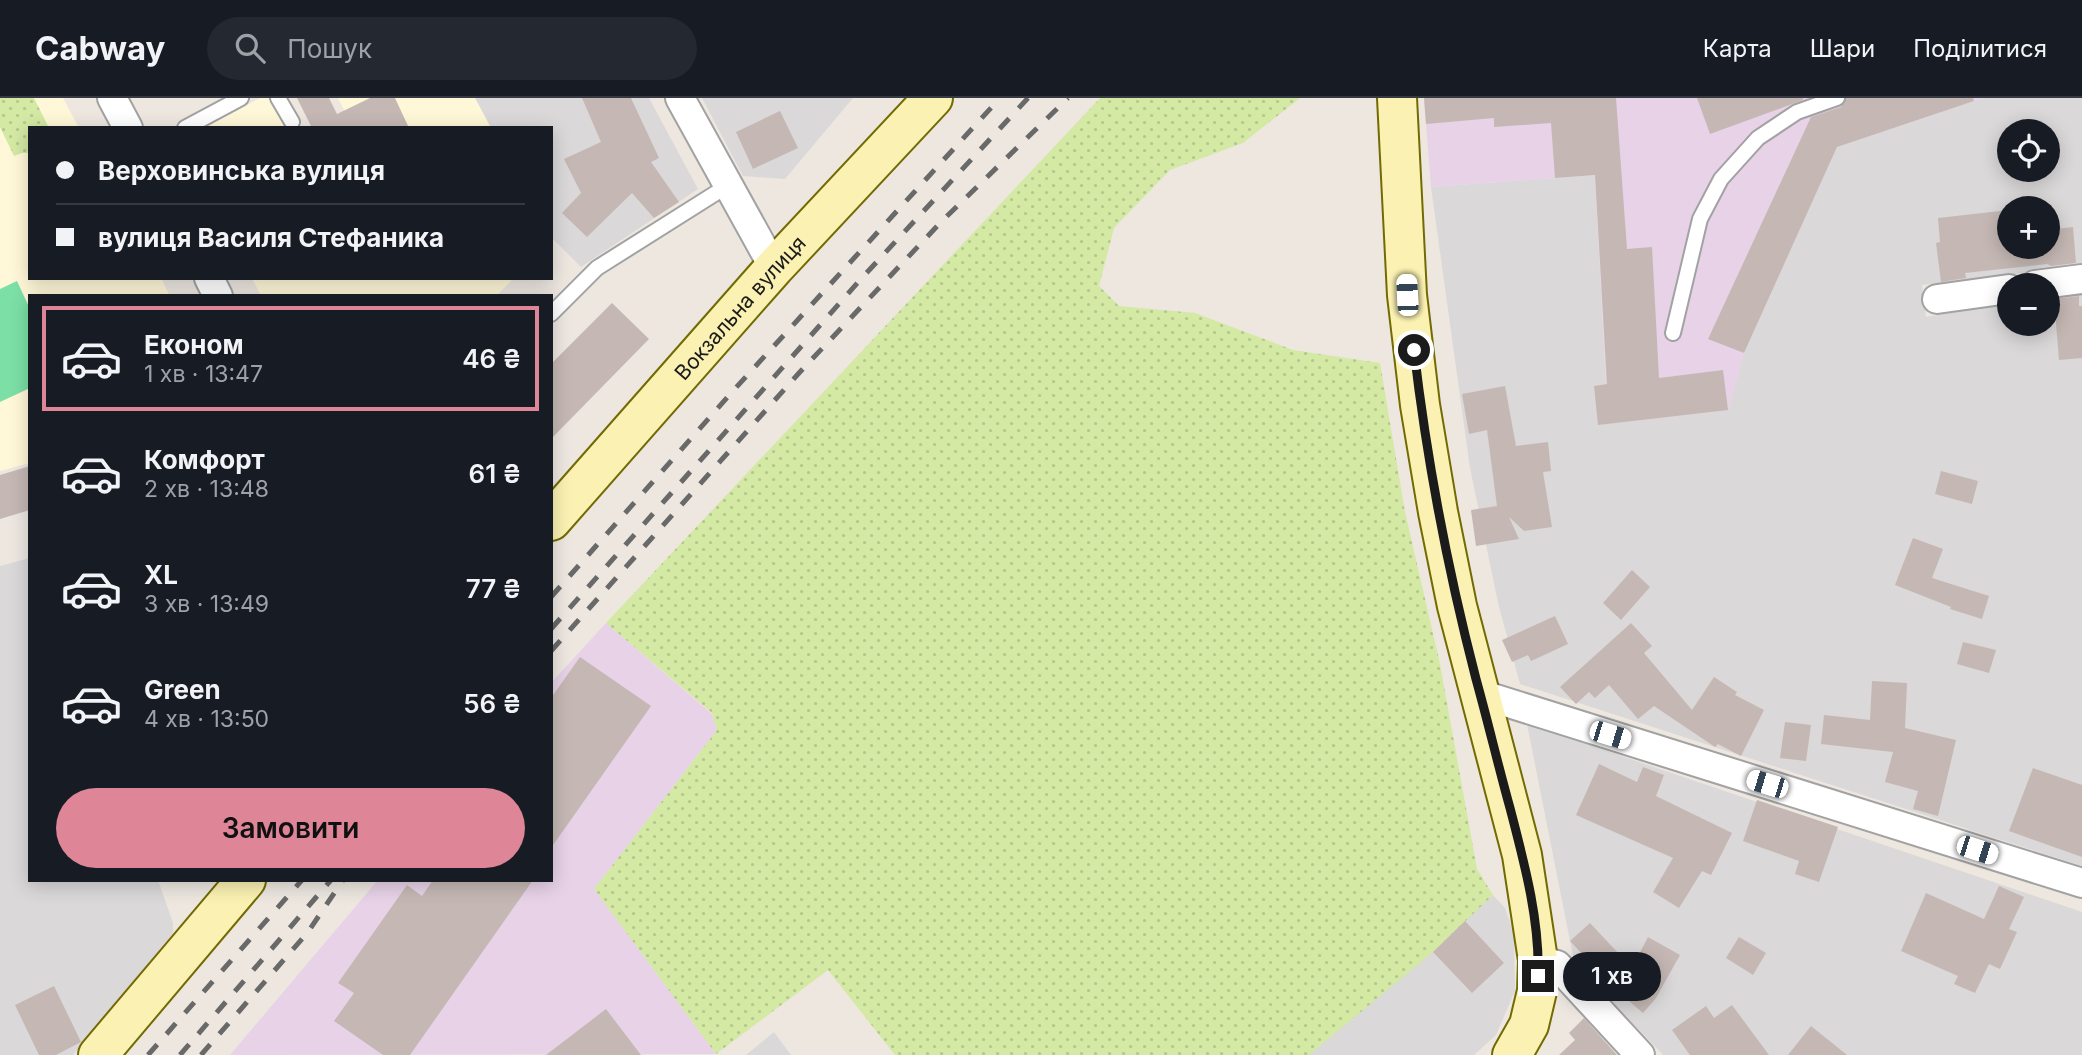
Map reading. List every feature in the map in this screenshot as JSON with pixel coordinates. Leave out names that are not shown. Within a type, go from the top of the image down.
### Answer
[{"type":"street","points":[[111,98],[127,126]]},
{"type":"street","points":[[680,98],[774,268]]},
{"type":"street","name":"Вокзальна вулиця","points":[[553,519],[774,268],[933,98]]},
{"type":"street","points":[[1397,98],[1407,295],[1420,405],[1437,512],[1457,606],[1522,855],[1538,960],[1537,991],[1529,1025],[1512,1055]]},
{"type":"street","points":[[2060,282],[2082,279]]},
{"type":"street","points":[[1937,299],[1997,291]]},
{"type":"street","points":[[1480,694],[2082,883]]},
{"type":"street","points":[[98,1055],[244,882]]},
{"type":"street","points":[[1538,960],[1558,965],[1640,1055]]},
{"type":"lane","points":[[189,126],[241,98]]},
{"type":"lane","points":[[278,98],[292,122]]},
{"type":"lane","points":[[1673,333],[1700,219],[1721,179],[1758,138],[1797,112],[1837,98]]},
{"type":"lane","points":[[553,312],[597,268],[727,186]]},
{"type":"shaded area","points":[[0,98],[63,98],[78,126],[28,126],[28,280],[162,280],[169,294],[28,294],[28,464],[0,471]]},
{"type":"shaded area","points":[[260,98],[272,98],[286,126],[208,126]]},
{"type":"shaded area","points":[[338,98],[475,98],[490,126],[352,126]]},
{"type":"shaded area","points":[[475,98],[649,98],[698,189],[581,267],[553,239],[553,126],[490,126]]},
{"type":"shaded area","points":[[702,98],[853,98],[785,179],[743,176]]},
{"type":"shaded area","points":[[1424,98],[1984,98],[1837,147],[1744,353],[1728,410],[1598,425],[1594,386],[1606,384],[1595,175],[1431,187]]},
{"type":"shaded area","points":[[1984,98],[2082,98],[2082,266],[2023,273],[1997,273],[1997,276],[1922,285],[1926,317],[1997,305],[1997,336],[2060,336],[2060,295],[2082,291],[2082,866],[1520,684],[1499,607],[1470,468],[1431,187],[1595,175],[1606,384],[1594,386],[1728,410],[1744,353],[1837,147]]},
{"type":"shaded area","points":[[253,280],[512,280],[498,294],[260,294]]},
{"type":"shaded area","points":[[28,559],[28,882],[159,882],[173,923],[173,933],[73,1055],[0,1055],[0,566]]},
{"type":"shaded area","points":[[606,623],[712,714],[717,730],[594,889],[716,1054],[230,1055],[376,882],[553,882],[553,681]]},
{"type":"shaded area","points":[[1527,724],[2082,912],[2082,1055],[1663,1055],[1574,961]]},
{"type":"shaded area","points":[[1493,895],[1505,908],[1514,934],[1515,991],[1496,1035],[1474,1055],[1307,1055]]},
{"type":"shaded area","points":[[774,1032],[791,1055],[746,1055]]},
{"type":"green space","points":[[0,98],[34,98],[48,126],[28,126],[28,153],[14,156],[0,127]]},
{"type":"green space","points":[[1100,98],[1300,98],[1243,143],[1170,170],[1114,228],[1099,286],[1119,306],[1195,313],[1293,350],[1380,363],[1405,512],[1440,664],[1477,869],[1493,895],[1433,952],[1309,1055],[895,1055],[828,970],[716,1054],[594,889],[717,730],[712,713],[606,623]]},
{"type":"green space","points":[[17,281],[28,305],[28,389],[0,402],[0,289]]},
{"type":"building","points":[[297,98],[329,98],[337,114],[370,98],[395,98],[408,126],[311,126]]},
{"type":"building","points":[[582,98],[631,98],[659,158],[651,162],[679,202],[654,218],[632,193],[587,237],[562,213],[581,193],[564,159],[601,142]]},
{"type":"building","points":[[1424,98],[1616,98],[1627,249],[1652,247],[1659,378],[1723,370],[1728,410],[1598,425],[1594,386],[1607,384],[1595,175],[1555,178],[1551,123],[1494,127],[1494,118],[1426,124]]},
{"type":"building","points":[[1697,98],[1803,98],[1803,100],[1710,134]]},
{"type":"building","points":[[1846,98],[1973,98],[1974,101],[1837,147],[1744,353],[1708,339],[1811,117],[1841,107]]},
{"type":"building","points":[[780,111],[798,148],[753,169],[736,132]]},
{"type":"building","points":[[1997,211],[1997,259],[2060,259],[2060,229],[2073,227],[2076,263],[1965,273],[1966,278],[1941,282],[1936,243],[1940,242],[1938,218]]},
{"type":"building","points":[[2079,296],[2079,306],[2082,306],[2082,358],[2059,360],[2057,336],[2060,336],[2060,298]]},
{"type":"building","points":[[612,303],[649,339],[553,437],[553,362]]},
{"type":"building","points":[[1505,386],[1516,446],[1548,442],[1551,471],[1543,472],[1552,527],[1524,531],[1509,517],[1519,539],[1476,546],[1471,510],[1497,506],[1487,430],[1469,434],[1462,394]]},
{"type":"building","points":[[28,467],[28,511],[0,519],[0,475]]},
{"type":"building","points":[[1941,471],[1978,481],[1972,504],[1935,494]]},
{"type":"building","points":[[1913,538],[1943,549],[1932,578],[1989,596],[1982,619],[1950,609],[1951,607],[1895,585]]},
{"type":"building","points":[[1632,570],[1650,587],[1621,620],[1603,603]]},
{"type":"building","points":[[1555,616],[1568,644],[1531,661],[1528,655],[1512,662],[1502,640]]},
{"type":"building","points":[[1631,623],[1652,646],[1644,653],[1692,710],[1714,677],[1737,692],[1735,695],[1764,710],[1741,756],[1718,744],[1715,747],[1654,706],[1638,719],[1609,685],[1595,698],[1589,692],[1576,704],[1560,687]]},
{"type":"building","points":[[1963,642],[1996,650],[1989,673],[1957,664]]},
{"type":"building","points":[[580,657],[651,706],[553,845],[553,695]]},
{"type":"building","points":[[1872,681],[1907,683],[1905,728],[1956,740],[1938,816],[1913,809],[1918,791],[1885,782],[1893,752],[1821,744],[1824,715],[1870,720]]},
{"type":"building","points":[[1785,722],[1811,725],[1806,761],[1780,758]]},
{"type":"building","points":[[1599,764],[1637,782],[1643,767],[1664,775],[1656,796],[1732,833],[1711,875],[1702,871],[1679,908],[1653,892],[1673,858],[1576,815]]},
{"type":"building","points":[[2033,768],[2082,785],[2082,857],[2009,831]]},
{"type":"building","points":[[1757,800],[1838,827],[1819,882],[1795,874],[1799,861],[1743,841]]},
{"type":"building","points":[[432,882],[532,882],[410,1055],[383,1055],[334,1021],[354,993],[338,983],[407,885],[422,896]]},
{"type":"building","points":[[1999,886],[2024,897],[2009,929],[2017,932],[2000,969],[1989,964],[1975,993],[1954,984],[1958,976],[1901,951],[1926,893],[1984,919]]},
{"type":"building","points":[[1465,921],[1504,963],[1472,993],[1433,952]]},
{"type":"building","points":[[1590,923],[1632,968],[1648,937],[1680,955],[1656,998],[1643,1013],[1615,989],[1570,941]]},
{"type":"building","points":[[1739,937],[1766,953],[1753,975],[1726,958]]},
{"type":"building","points":[[54,986],[81,1042],[56,1055],[39,1055],[15,1005]]},
{"type":"building","points":[[1732,1005],[1769,1055],[1690,1055],[1672,1030],[1706,1006],[1714,1018]]},
{"type":"building","points":[[606,1009],[641,1055],[546,1055]]},
{"type":"building","points":[[1584,1018],[1617,1055],[1559,1055],[1575,1040],[1569,1033]]},
{"type":"building","points":[[1811,1026],[1847,1055],[1788,1055]]},
{"type":"railway","points":[[553,595],[732,392],[1000,98]]},
{"type":"railway","points":[[553,627],[860,280],[1028,98]]},
{"type":"railway","points":[[553,649],[799,373],[941,222],[1068,98]]},
{"type":"railway","points":[[148,1055],[300,882]]},
{"type":"railway","points":[[180,1055],[329,882]]},
{"type":"railway","points":[[201,1055],[308,932],[342,882]]},
{"type":"route","points":[[1414,350],[1437,512],[1457,606],[1522,855],[1531,906],[1538,976]]}]
